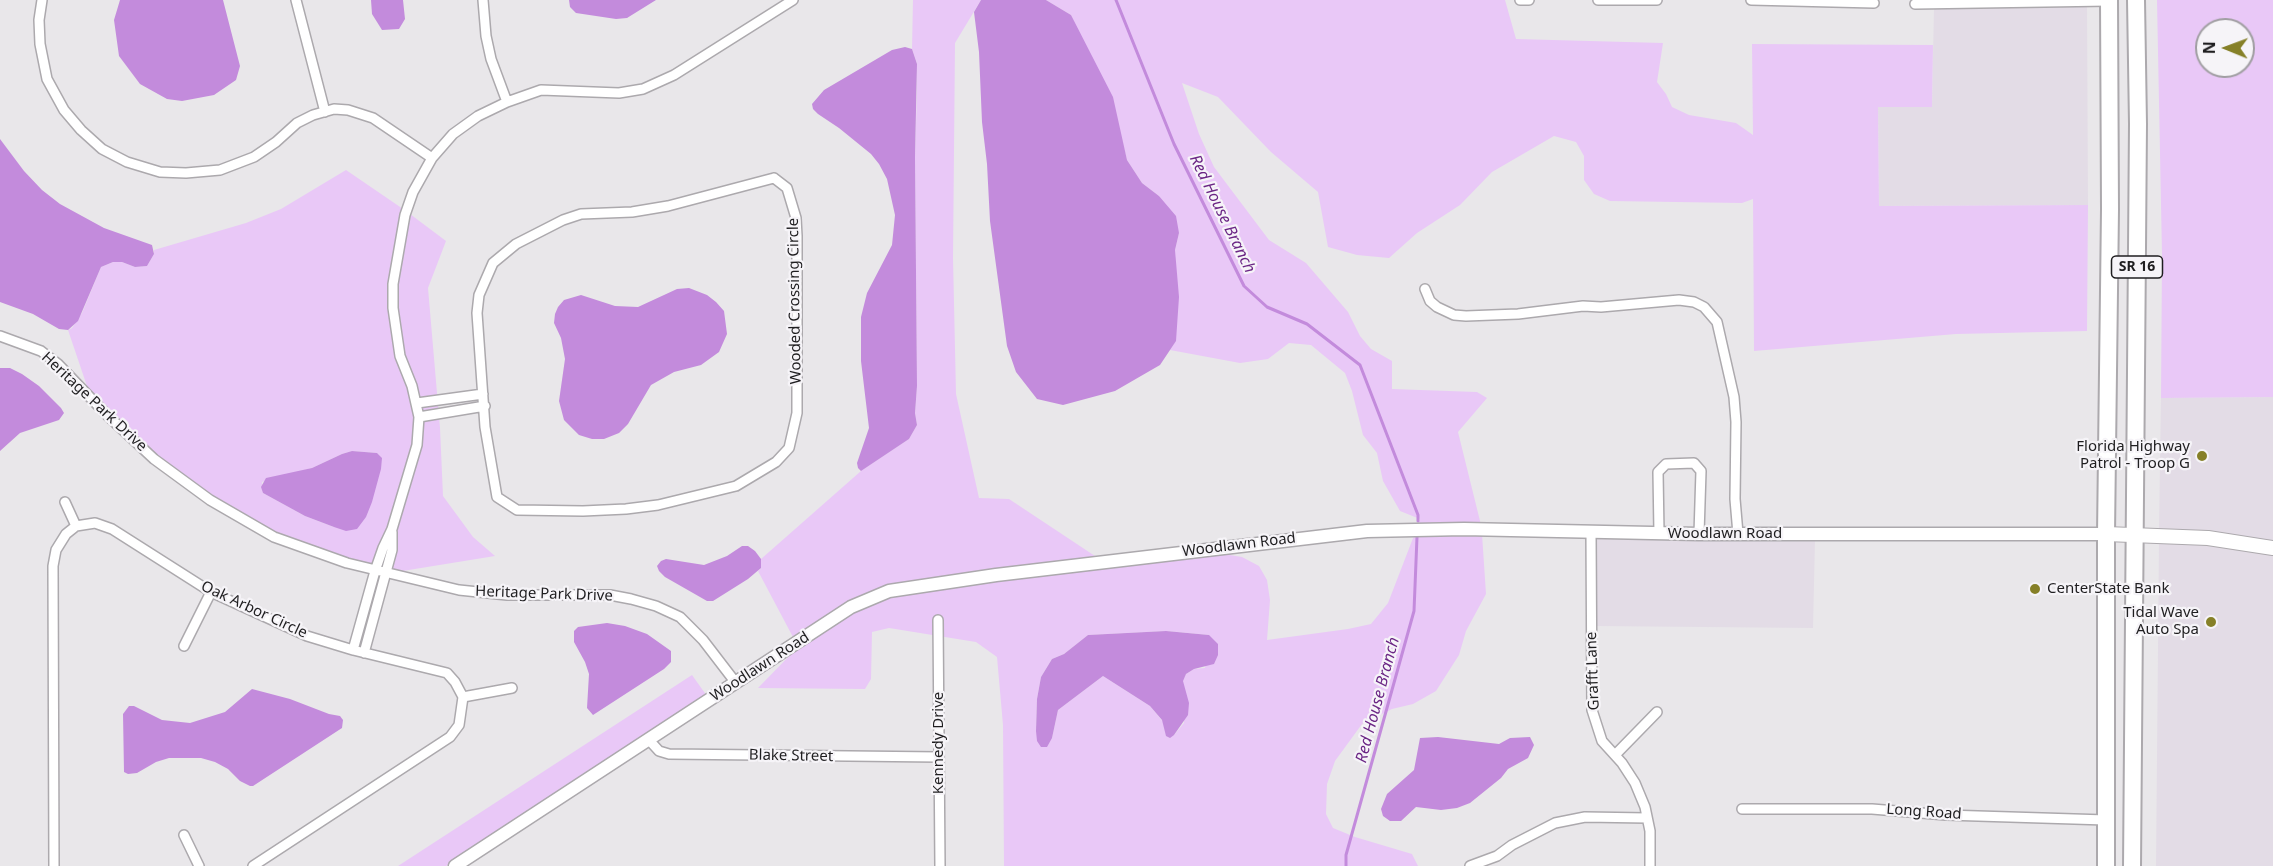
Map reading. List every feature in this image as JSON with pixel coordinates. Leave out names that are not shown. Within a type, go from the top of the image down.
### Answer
[{"type":"highway","name":"SR 16","points":[[2106,866],[2109,0]]},
{"type":"highway","name":"SR 16","points":[[2132,866],[2138,135],[2136,0]]},
{"type":"highway","points":[[2110,209],[2118,212],[2130,229],[2129,365],[2136,414]]},
{"type":"main road","points":[[2106,534],[2208,538],[2273,548]]},
{"type":"street","points":[[42,0],[39,20],[40,44],[47,79],[64,111],[81,130],[102,149],[127,162],[160,172],[186,173],[220,170],[254,157],[276,142],[297,123],[313,115],[348,110],[373,118],[432,158]]},
{"type":"street","points":[[296,0],[325,112]]},
{"type":"street","points":[[483,0],[486,36],[491,58],[507,102]]},
{"type":"street","points":[[352,650],[375,571],[392,529],[417,445],[419,417],[417,403],[400,356],[393,308],[393,284],[405,215],[413,192],[432,158],[453,134],[478,116],[507,102],[542,90],[619,93],[643,90],[674,75],[793,0]]},
{"type":"street","points":[[1520,0],[1528,0]]},
{"type":"street","points":[[1598,0],[1657,0]]},
{"type":"street","points":[[1752,0],[1875,3]]},
{"type":"street","points":[[1915,4],[2109,0]]},
{"type":"street","name":"Wooded Crossing Circle","points":[[774,178],[787,188],[796,218],[797,236],[797,413],[789,448],[776,462],[736,486],[658,505],[583,511],[517,510],[497,497],[485,427],[483,394],[477,313],[479,295],[493,263],[516,244],[563,220],[581,214],[632,212],[668,206],[774,178]]},
{"type":"street","points":[[1425,289],[1430,301],[1437,307],[1454,315],[1466,316],[1679,300],[1694,302],[1704,307],[1718,322],[1734,397],[1735,499],[1738,534]]},
{"type":"street","name":"Heritage Park Drive","points":[[0,336],[40,351],[58,363],[108,416],[154,459],[210,500],[274,537],[375,571],[469,591],[507,595],[610,595],[632,598],[680,617],[703,640],[736,683]]},
{"type":"street","points":[[417,403],[483,394]]},
{"type":"street","points":[[419,417],[485,406]]},
{"type":"street","points":[[1659,533],[1658,472],[1666,464],[1694,463],[1701,471],[1699,534]]},
{"type":"street","points":[[54,866],[53,566],[56,550],[66,534],[76,526],[65,502]]},
{"type":"street","name":"Oak Arbor Circle","points":[[76,526],[95,524],[112,529],[211,592],[307,636],[352,650],[447,673],[463,697]]},
{"type":"street","points":[[364,653],[392,550],[392,529]]},
{"type":"street","name":"Woodlawn Road","points":[[455,866],[851,607],[870,597],[901,589],[1367,531],[1464,529],[1699,534],[2106,534]]},
{"type":"street","name":"Grafft Lane","points":[[1591,532],[1592,710],[1602,741],[1635,783],[1645,807],[1650,831],[1650,866]]},
{"type":"street","points":[[184,646],[211,592]]},
{"type":"street","name":"Kennedy Drive","points":[[938,620],[940,866]]},
{"type":"street","points":[[253,866],[374,789],[450,737],[459,725],[463,697],[512,688]]},
{"type":"street","points":[[1615,755],[1657,712]]},
{"type":"street","name":"Blake Street","points":[[649,740],[659,751],[669,754],[939,757]]},
{"type":"street","name":"Long Road","points":[[1742,809],[1872,808],[1946,815],[2106,820]]},
{"type":"street","points":[[1470,866],[1497,856],[1512,845],[1555,823],[1585,817],[1647,818]]},
{"type":"street","points":[[184,835],[199,866]]},
{"type":"shaded area","points":[[120,0],[223,0],[240,66],[236,80],[214,95],[182,101],[167,99],[140,84],[119,56],[114,20]]},
{"type":"shaded area","points":[[371,0],[403,0],[405,19],[399,29],[382,30],[372,14]]},
{"type":"shaded area","points":[[569,0],[656,0],[627,18],[616,19],[576,13],[570,7]]},
{"type":"shaded area","points":[[913,0],[981,0],[955,43],[953,258],[956,394],[979,498],[1009,499],[1098,558],[888,586],[848,603],[794,639],[758,571],[761,568],[761,559],[861,471],[909,439],[917,425],[915,413],[917,386],[915,157],[917,64],[912,49]]},
{"type":"shaded area","points":[[981,0],[1046,0],[1071,15],[1113,97],[1127,160],[1142,183],[1159,196],[1176,216],[1179,233],[1175,250],[1179,297],[1176,341],[1160,365],[1115,391],[1063,405],[1037,399],[1016,372],[1007,346],[990,221],[982,122],[979,52],[974,12]]},
{"type":"shaded area","points":[[1046,0],[1505,0],[1516,39],[1663,43],[1657,82],[1672,107],[1689,115],[1736,123],[1753,135],[1752,44],[1933,45],[1932,107],[1878,107],[1879,206],[2088,205],[2087,331],[1956,334],[1754,351],[1753,199],[1742,203],[1610,201],[1594,194],[1584,180],[1584,156],[1576,142],[1554,136],[1492,172],[1460,205],[1417,233],[1389,258],[1357,255],[1328,247],[1318,192],[1271,152],[1218,97],[1182,83],[1199,134],[1214,167],[1269,240],[1306,263],[1348,312],[1360,336],[1371,349],[1392,361],[1392,389],[1477,392],[1487,398],[1458,432],[1481,525],[1418,524],[1420,519],[1400,511],[1383,481],[1377,453],[1363,435],[1345,373],[1311,345],[1289,343],[1268,359],[1240,363],[1170,350],[1176,340],[1175,250],[1179,233],[1159,196],[1142,183],[1127,160],[1120,133],[1071,15]]},
{"type":"shaded area","points":[[2157,0],[2273,0],[2273,397],[2161,398],[2162,255]]},
{"type":"shaded area","points":[[2087,6],[2088,205],[1879,206],[1878,107],[1932,107],[1934,8]]},
{"type":"shaded area","points":[[905,47],[912,49],[917,64],[915,157],[917,386],[915,413],[917,425],[909,439],[861,471],[857,463],[869,428],[861,361],[861,317],[867,293],[892,245],[895,215],[887,179],[879,164],[871,154],[818,114],[812,104],[824,90],[892,50]]},
{"type":"shaded area","points":[[0,139],[24,171],[42,190],[60,204],[104,228],[152,245],[154,254],[147,266],[135,267],[122,262],[113,262],[101,267],[78,321],[68,330],[59,329],[33,314],[0,302]]},
{"type":"shaded area","points":[[346,170],[446,241],[428,288],[440,428],[443,496],[473,537],[495,556],[384,574],[276,536],[173,472],[91,398],[68,330],[72,328],[82,313],[101,267],[113,262],[122,262],[135,267],[147,266],[154,250],[246,223],[281,209]],"holes":[[[352,451],[377,453],[381,458],[381,469],[334,527],[305,516],[263,493],[262,482],[312,468]]]},
{"type":"shaded area","points":[[689,288],[707,295],[724,311],[727,334],[719,352],[701,365],[674,372],[651,385],[628,424],[619,433],[604,439],[592,439],[579,435],[564,420],[559,401],[565,359],[561,338],[554,323],[558,307],[564,300],[581,295],[615,306],[638,307],[677,289]]},
{"type":"shaded area","points":[[0,368],[10,368],[22,374],[39,386],[64,413],[59,420],[20,433],[0,451]]},
{"type":"shaded area","points":[[2273,397],[2273,544],[2159,531],[2161,398]]},
{"type":"shaded area","points":[[352,451],[377,453],[382,458],[372,502],[366,517],[357,529],[346,531],[305,516],[263,493],[261,487],[266,478],[312,468]]},
{"type":"shaded area","points":[[1415,533],[1482,534],[1486,594],[1466,631],[1459,655],[1436,691],[1413,704],[1392,709],[1362,724],[1335,761],[1327,784],[1326,814],[1333,828],[1412,854],[1418,866],[1004,866],[1003,725],[997,657],[976,642],[889,628],[872,632],[871,679],[865,689],[758,688],[798,647],[854,611],[891,595],[1217,553],[1242,557],[1259,566],[1267,580],[1270,600],[1267,640],[1371,624],[1388,603]],"holes":[[[1166,631],[1209,635],[1205,668],[1194,669],[1186,674],[1182,681],[1185,690],[1184,723],[1174,735],[1150,706],[1103,676],[1058,710],[1052,738],[1036,731],[1037,699],[1041,677],[1052,659],[1064,654],[1088,635]]]},
{"type":"shaded area","points":[[1597,537],[1815,539],[1813,628],[1595,626]]},
{"type":"shaded area","points":[[2159,540],[2207,542],[2273,553],[2273,866],[2156,866]]},
{"type":"shaded area","points":[[742,546],[748,546],[755,551],[761,559],[761,568],[713,601],[707,601],[665,577],[657,566],[666,559],[704,565],[727,556]]},
{"type":"shaded area","points":[[607,623],[625,626],[647,634],[671,651],[671,662],[664,669],[593,715],[587,708],[589,674],[574,642],[574,631],[578,627]]},
{"type":"shaded area","points":[[1166,631],[1209,635],[1218,644],[1218,655],[1214,664],[1194,669],[1186,674],[1183,681],[1189,703],[1188,715],[1174,735],[1170,738],[1166,736],[1162,720],[1150,706],[1103,676],[1058,710],[1052,738],[1047,747],[1041,747],[1037,741],[1036,731],[1037,699],[1041,677],[1052,659],[1064,654],[1088,635]]},
{"type":"shaded area","points":[[692,675],[707,696],[446,866],[398,866]]},
{"type":"shaded area","points":[[252,689],[340,716],[343,720],[342,728],[253,786],[240,781],[228,769],[215,762],[201,758],[169,758],[156,762],[137,773],[124,772],[123,714],[129,706],[134,706],[162,720],[190,723],[225,712]]},
{"type":"shaded area","points":[[1438,737],[1499,744],[1510,738],[1530,737],[1534,745],[1528,758],[1508,769],[1501,778],[1470,803],[1457,808],[1441,810],[1416,807],[1401,821],[1390,821],[1383,816],[1381,809],[1387,794],[1414,770],[1420,738]]},
{"type":"waterway","name":"Red House Branch","points":[[1116,0],[1174,144],[1244,286],[1267,307],[1307,324],[1360,365],[1418,515],[1418,521]]},
{"type":"waterway","name":"Red House Branch","points":[[1346,866],[1346,855],[1414,611],[1417,537]]},
{"type":"place","name":"Florida Highway Patrol - Troop G","points":[[2202,456]]},
{"type":"place","name":"CenterState Bank","points":[[2035,589]]},
{"type":"place","name":"Tidal Wave Auto Spa","points":[[2211,622]]}]
